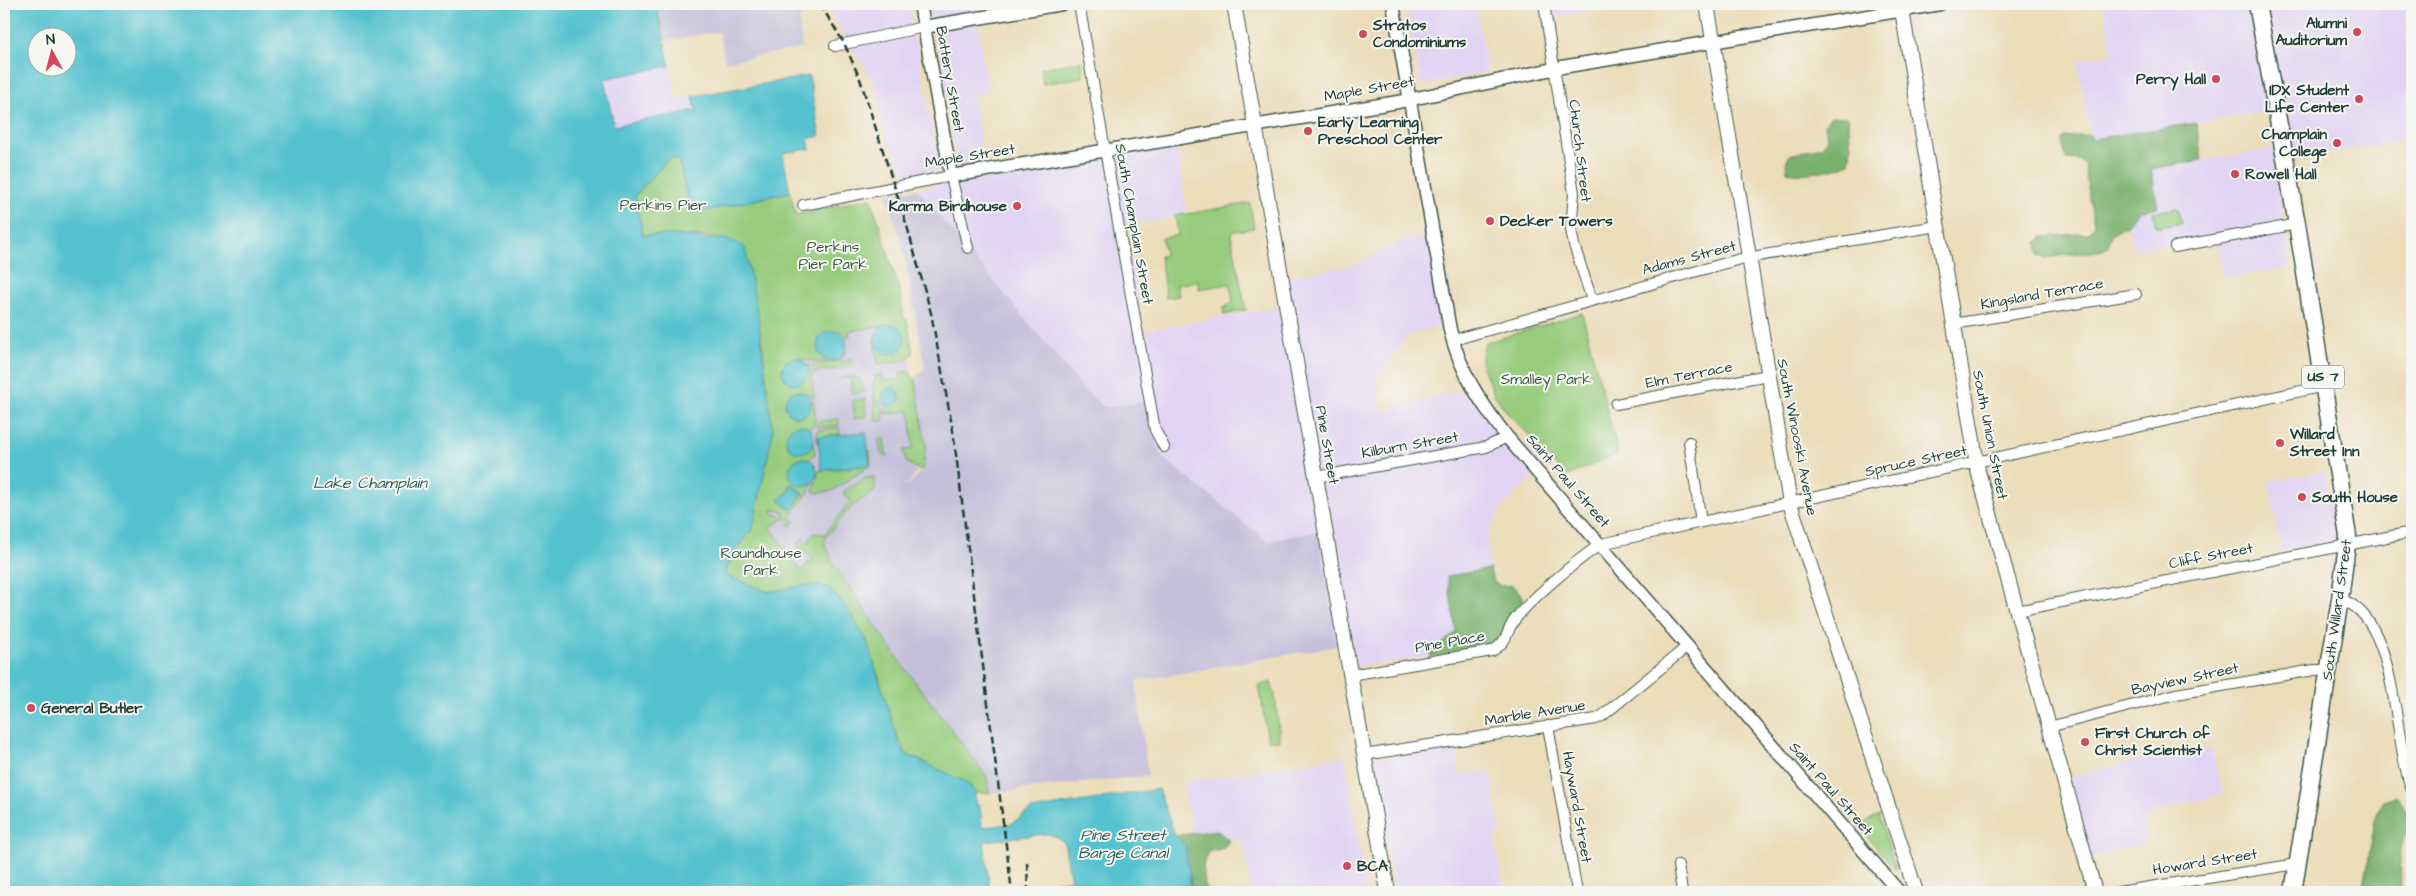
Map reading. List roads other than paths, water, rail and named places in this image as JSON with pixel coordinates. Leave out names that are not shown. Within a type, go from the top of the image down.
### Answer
[{"type":"main road","name":"Pine Street","points":[[1234,4],[1388,892]]},
{"type":"main road","name":"South Winooski Avenue","points":[[1707,4],[1790,503],[1916,892]]},
{"type":"main road","name":"South Willard Street","points":[[2257,4],[2297,224],[2348,525],[2348,543],[2340,599],[2293,892]]},
{"type":"main road","name":"South Union Street","points":[[1902,7],[1976,464],[2095,892]]},
{"type":"street","name":"Battery Street","points":[[920,4],[951,176],[968,248]]},
{"type":"street","points":[[835,46],[924,27],[1062,4]]},
{"type":"street","name":"South Champlain Street","points":[[1079,4],[1155,430],[1164,447]]},
{"type":"street","name":"Saint Paul Street","points":[[1393,4],[1453,340],[1461,366],[1475,394],[1508,437],[1899,892]]},
{"type":"street","name":"Church Street","points":[[1544,4],[1574,193],[1573,238],[1592,300]]},
{"type":"street","name":"Maple Street","points":[[803,205],[951,176],[1255,124],[1410,100],[1554,69],[1902,7],[1940,4]]},
{"type":"street","points":[[2176,247],[2297,224]]},
{"type":"street","name":"Adams Street","points":[[1453,340],[1749,257],[1937,226]]},
{"type":"street","name":"Kingsland Terrace","points":[[1953,324],[2136,294]]},
{"type":"street","name":"Elm Terrace","points":[[1616,404],[1768,374]]},
{"type":"street","name":"Spruce Street","points":[[1601,544],[1976,464],[2324,386]]},
{"type":"street","name":"Kilburn Street","points":[[1316,477],[1486,446],[1508,437]]},
{"type":"street","points":[[1689,442],[1702,522]]},
{"type":"street","name":"Cliff Street","points":[[2017,611],[2348,543],[2412,532]]},
{"type":"street","name":"Pine Place","points":[[1350,674],[1492,651],[1506,640],[1512,623],[1526,607],[1601,544]]},
{"type":"street","points":[[2340,599],[2354,604],[2364,613],[2380,641],[2388,672],[2402,753],[2412,790]]},
{"type":"street","name":"Marble Avenue","points":[[1364,755],[1602,716],[1688,646]]},
{"type":"street","name":"Bayview Street","points":[[2049,727],[2176,694],[2314,670],[2329,670]]},
{"type":"street","name":"Hayward Street","points":[[1548,726],[1577,892]]},
{"type":"street","name":"Howard Street","points":[[2118,892],[2297,864]]},
{"type":"street","points":[[1678,865],[1682,892]]},
{"type":"water","name":"Lake Champlain","points":[[4,4],[656,4],[670,66],[604,79],[614,126],[696,110],[693,96],[809,76],[820,136],[808,139],[810,149],[783,153],[790,192],[691,214],[679,160],[669,158],[635,196],[643,235],[680,235],[708,239],[728,239],[745,248],[758,315],[773,432],[752,532],[744,539],[733,555],[725,571],[727,576],[769,592],[805,585],[827,587],[844,604],[866,638],[900,746],[906,754],[968,783],[975,793],[976,805],[980,805],[982,827],[1011,824],[1031,810],[1158,789],[1175,835],[1185,845],[1192,892],[1073,892],[1064,842],[1055,836],[1046,834],[984,841],[990,892],[4,892]]},
{"type":"water","points":[[890,324],[900,329],[905,339],[900,349],[890,354],[880,349],[875,339],[880,329]]},
{"type":"water","points":[[832,331],[838,332],[846,340],[846,352],[838,360],[832,361],[826,360],[818,352],[817,346],[818,340],[826,332]]},
{"type":"water","points":[[795,358],[804,362],[808,371],[804,380],[795,384],[786,380],[782,371],[786,362]]},
{"type":"water","points":[[891,388],[897,391],[900,397],[897,403],[891,406],[885,403],[882,397],[885,391]]},
{"type":"water","points":[[798,391],[807,395],[811,404],[807,413],[798,417],[789,413],[785,404],[789,395]]},
{"type":"water","points":[[800,425],[810,429],[814,439],[810,449],[800,453],[790,449],[786,439],[790,429]]},
{"type":"water","points":[[866,432],[870,465],[821,470],[818,437]]},
{"type":"water","points":[[803,458],[813,462],[817,472],[813,482],[803,486],[793,482],[789,472],[793,462]]},
{"type":"water","points":[[791,485],[803,494],[791,510],[779,500],[790,490],[788,489]]},
{"type":"railway","points":[[820,4],[844,43],[860,79],[907,226],[931,313],[953,431],[1012,892]]},
{"type":"railway","points":[[1027,862],[1028,892]]},
{"type":"place","name":"Alumni Auditorium","points":[[2357,32]]},
{"type":"place","name":"Stratos Condominiums","points":[[1363,34]]},
{"type":"place","name":"Perry Hall","points":[[2216,79]]},
{"type":"place","name":"IDX Student Life Center","points":[[2359,99]]},
{"type":"place","name":"Early Learning Preschool Center","points":[[1308,131]]},
{"type":"place","name":"Champlain College","points":[[2337,143]]},
{"type":"place","name":"Rowell Hall","points":[[2235,174]]},
{"type":"place","name":"Karma Birdhouse","points":[[1017,206]]},
{"type":"place","name":"Decker Towers","points":[[1490,221]]},
{"type":"place","name":"Willard Street Inn","points":[[2280,443]]},
{"type":"place","name":"South House","points":[[2302,497]]},
{"type":"place","name":"General Butler","points":[[31,708]]},
{"type":"place","name":"First Church of Christ Scientist","points":[[2085,742]]},
{"type":"place","name":"BCA","points":[[1347,866]]},
{"type":"park label","name":"Perkins Pier","points":[[663,205]]},
{"type":"park label","name":"Perkins Pier Park","points":[[833,256]]},
{"type":"park label","name":"Smalley Park","points":[[1546,379]]},
{"type":"park label","name":"Roundhouse Park","points":[[761,562]]},
{"type":"water label","name":"Pine Street Barge Canal","points":[[1123,844]]}]
